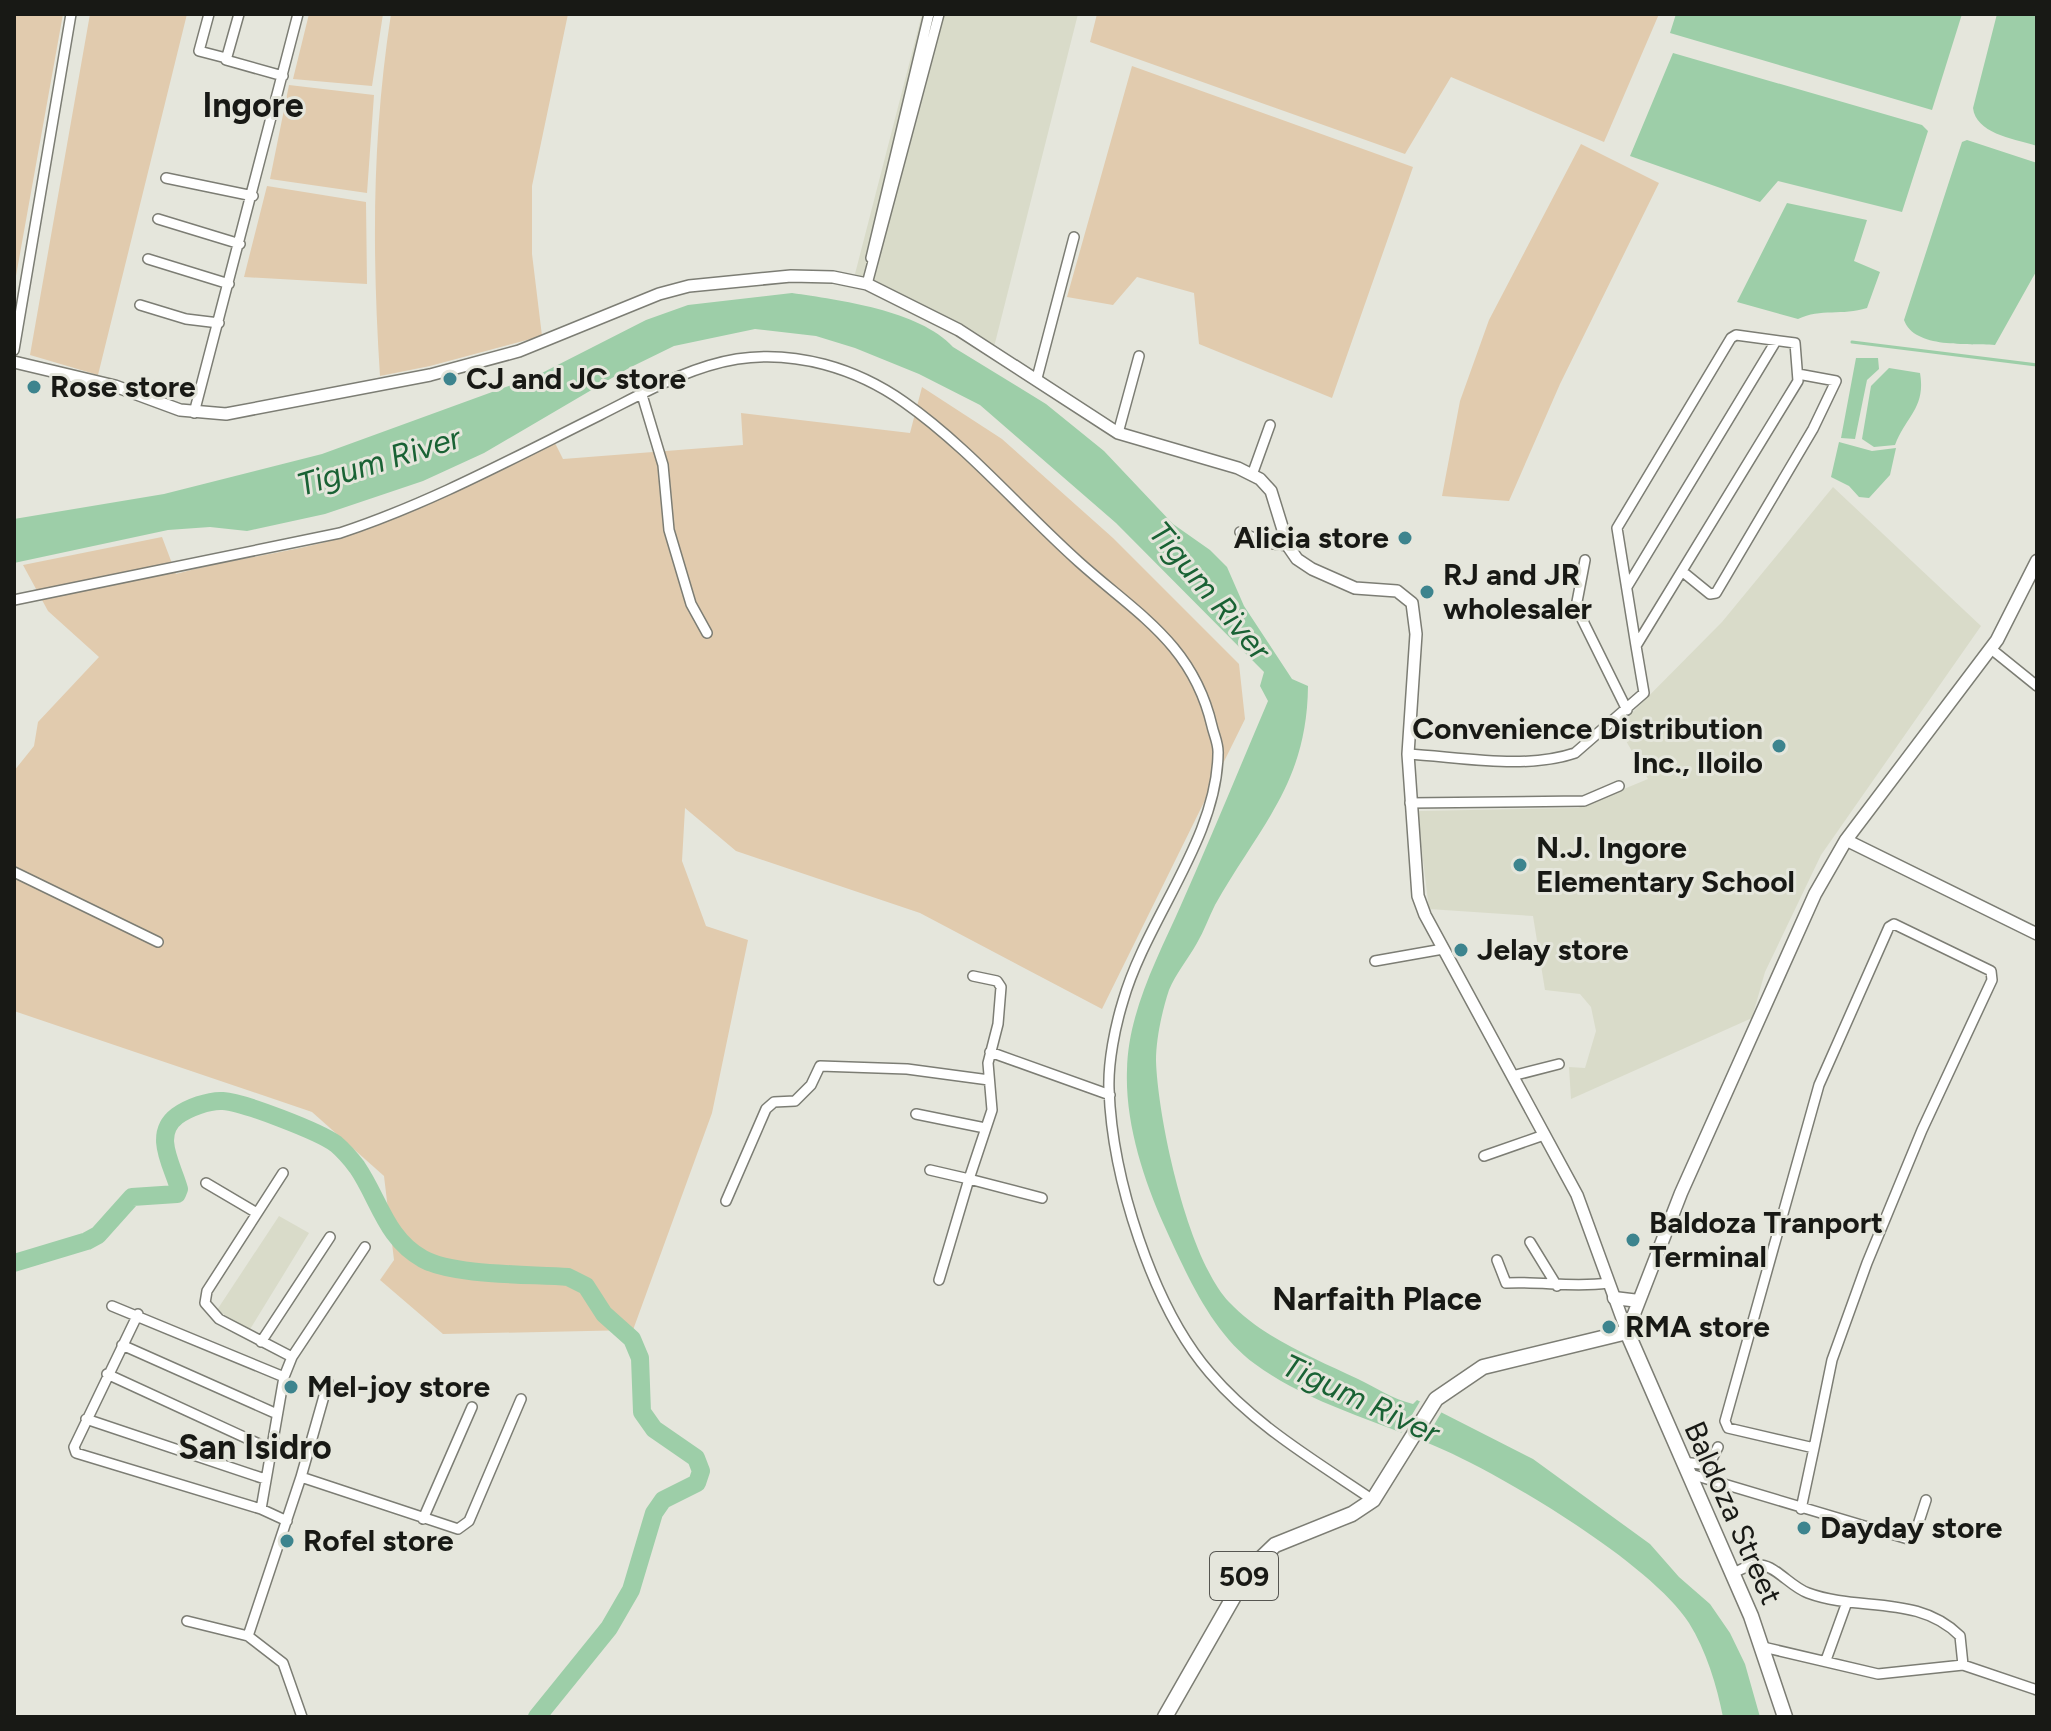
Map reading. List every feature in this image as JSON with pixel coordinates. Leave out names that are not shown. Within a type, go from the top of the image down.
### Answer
[{"type":"main road","points":[[1627,1332],[1681,1193],[1815,894],[1846,840],[1990,648],[2037,561]]},
{"type":"main road","points":[[1614,1298],[1639,1301]]},
{"type":"main road","name":"509","points":[[1165,1717],[1249,1570],[1275,1545],[1352,1514],[1376,1496],[1436,1399],[1483,1367],[1627,1332]]},
{"type":"main road","name":"Baldoza Street","points":[[1627,1332],[1763,1647],[1785,1717]]},
{"type":"street","points":[[14,350],[71,14]]},
{"type":"street","points":[[209,14],[199,51],[283,76]]},
{"type":"street","points":[[226,58],[239,14]]},
{"type":"street","points":[[194,413],[298,14]]},
{"type":"street","points":[[871,269],[873,242],[929,14]]},
{"type":"street","points":[[867,284],[883,234],[939,14]]},
{"type":"street","points":[[166,178],[253,196]]},
{"type":"street","points":[[158,219],[240,244]]},
{"type":"street","points":[[1037,378],[1074,237]]},
{"type":"street","points":[[148,259],[229,284]]},
{"type":"street","points":[[14,362],[115,386],[194,413],[226,414],[430,375],[553,340],[659,294],[689,286],[791,276],[833,277],[867,284],[959,330],[1118,433],[1252,475],[1271,491],[1288,546],[1312,569],[1355,588],[1397,591],[1412,603],[1416,634],[1408,754],[1418,896],[1443,949],[1584,1210],[1627,1332]]},
{"type":"street","points":[[140,305],[186,319],[219,323]]},
{"type":"street","points":[[1408,754],[1513,760],[1561,758],[1575,753],[1644,693],[1636,646],[1627,587],[1617,528],[1731,338],[1736,335],[1795,343],[1798,381],[1636,646]]},
{"type":"street","points":[[1627,587],[1776,341]]},
{"type":"street","points":[[1118,433],[1139,356]]},
{"type":"street","points":[[14,600],[340,533],[403,510],[687,372],[740,358],[810,360],[857,374],[904,402],[942,433],[1079,562],[1150,619],[1177,649],[1206,698],[1219,753],[1206,817],[1149,934],[1122,1002],[1110,1095],[1114,1138],[1134,1218],[1163,1300],[1206,1370],[1241,1406],[1376,1496]]},
{"type":"street","points":[[1683,572],[1710,594],[1716,593],[1813,429],[1836,381],[1798,374]]},
{"type":"street","points":[[642,395],[663,465],[669,530],[691,604],[707,633]]},
{"type":"street","points":[[1252,475],[1270,425]]},
{"type":"street","points":[[1240,532],[1266,543],[1288,546]]},
{"type":"street","points":[[1585,560],[1576,607],[1627,710]]},
{"type":"street","points":[[1990,648],[2037,686]]},
{"type":"street","points":[[1410,803],[1584,801],[1619,786]]},
{"type":"street","points":[[1846,840],[2037,934]]},
{"type":"street","points":[[14,872],[158,942]]},
{"type":"street","points":[[1801,1509],[1814,1448],[1832,1360],[1867,1263],[1922,1130],[1992,980],[1991,971],[1894,924],[1819,1085],[1725,1421],[1728,1428],[1814,1448]]},
{"type":"street","points":[[1375,961],[1443,949]]},
{"type":"street","points":[[939,1280],[992,1110],[990,1052],[998,1024],[1001,987],[997,981],[973,976]]},
{"type":"street","points":[[990,1052],[1110,1095]]},
{"type":"street","points":[[1512,1076],[1559,1064]]},
{"type":"street","points":[[726,1201],[766,1109],[774,1102],[795,1101],[811,1085],[820,1066],[907,1069],[989,1080]]},
{"type":"street","points":[[916,1114],[985,1128]]},
{"type":"street","points":[[1484,1156],[1544,1135]]},
{"type":"street","points":[[930,1170],[1042,1198]]},
{"type":"street","points":[[283,1173],[207,1291],[205,1303],[219,1319],[292,1357]]},
{"type":"street","points":[[206,1183],[257,1213]]},
{"type":"street","points":[[261,1342],[330,1237]]},
{"type":"street","points":[[1530,1242],[1557,1286]]},
{"type":"street","points":[[261,1509],[284,1377],[292,1357],[365,1247]]},
{"type":"street","points":[[1497,1260],[1506,1283],[1529,1281],[1557,1286],[1608,1283]]},
{"type":"street","points":[[112,1306],[138,1314],[284,1377]]},
{"type":"street","points":[[138,1314],[86,1419],[74,1447],[76,1453],[261,1509],[287,1521]]},
{"type":"street","points":[[122,1345],[277,1414]]},
{"type":"street","points":[[107,1374],[270,1449]]},
{"type":"street","points":[[248,1636],[301,1477],[328,1382]]},
{"type":"street","points":[[301,1477],[458,1529],[469,1521],[521,1399]]},
{"type":"street","points":[[423,1519],[472,1407]]},
{"type":"street","points":[[86,1419],[265,1479]]},
{"type":"street","points":[[1684,1468],[1709,1465],[1718,1447]]},
{"type":"street","points":[[1684,1468],[1801,1509],[1908,1539],[1915,1534],[1926,1500]]},
{"type":"street","points":[[1731,1574],[1755,1564],[1765,1565],[1804,1592],[1847,1602],[1907,1607],[1933,1617],[1960,1636],[1963,1665]]},
{"type":"street","points":[[1826,1660],[1847,1602]]},
{"type":"street","points":[[187,1621],[248,1636],[283,1663],[302,1717]]},
{"type":"street","points":[[1763,1647],[1878,1674],[1963,1665],[2037,1690]]},
{"type":"shaded area","points":[[14,14],[63,14],[14,287]]},
{"type":"shaded area","points":[[90,14],[187,14],[98,375],[30,355]]},
{"type":"shaded area","points":[[309,14],[383,14],[372,86],[293,79]]},
{"type":"shaded area","points":[[391,14],[568,14],[532,186],[532,254],[542,336],[380,376],[375,195],[380,105]]},
{"type":"shaded area","points":[[922,14],[1078,14],[994,347],[888,287],[855,274]]},
{"type":"shaded area","points":[[1097,14],[1659,14],[1604,142],[1451,77],[1405,154],[1090,42]]},
{"type":"shaded area","points":[[1132,66],[1413,167],[1332,398],[1199,344],[1194,293],[1137,277],[1113,305],[1067,297]]},
{"type":"shaded area","points":[[289,85],[374,95],[367,193],[270,179]]},
{"type":"shaded area","points":[[1581,144],[1659,183],[1560,384],[1509,501],[1442,496],[1460,401],[1489,320]]},
{"type":"shaded area","points":[[267,186],[366,202],[367,284],[244,277]]},
{"type":"shaded area","points":[[922,387],[1002,439],[1113,538],[1239,664],[1245,719],[1102,1009],[920,913],[736,851],[685,808],[682,861],[706,926],[748,940],[712,1113],[633,1330],[443,1334],[380,1280],[394,1260],[384,1176],[312,1112],[14,1011],[14,771],[34,746],[38,722],[99,657],[48,611],[23,565],[162,537],[176,574],[301,548],[343,537],[397,517],[555,443],[563,459],[743,445],[741,413],[910,433]]},
{"type":"shaded area","points":[[1833,487],[1981,626],[1821,855],[1765,972],[1752,1018],[1571,1099],[1569,1067],[1585,1068],[1596,1031],[1591,1007],[1580,994],[1545,990],[1533,916],[1429,909],[1417,811],[1578,808],[1648,779],[1618,727],[1722,622]]},
{"type":"shaded area","points":[[279,1216],[309,1233],[249,1331],[217,1310]]},
{"type":"water","points":[[1676,14],[1962,14],[1932,110],[1670,33]]},
{"type":"water","points":[[1997,14],[2037,14],[2037,146],[1989,130],[1981,124],[1973,108]]},
{"type":"water","points":[[1673,53],[1922,125],[1928,131],[1902,212],[1778,181],[1760,202],[1630,156]]},
{"type":"water","points":[[1967,140],[2037,163],[2037,270],[1995,345],[1930,340],[1919,336],[1904,320],[1962,142]]},
{"type":"water","points":[[1787,203],[1867,220],[1854,261],[1880,272],[1867,308],[1798,319],[1737,302]]},
{"type":"water","name":"Tigum River","points":[[792,293],[877,309],[920,324],[1046,404],[1104,451],[1173,524],[1210,550],[1227,567],[1244,606],[1292,679],[1308,686],[1306,720],[1290,777],[1172,984],[1158,1034],[1158,1087],[1169,1152],[1188,1222],[1214,1282],[1242,1315],[1273,1337],[1391,1396],[1413,1404],[1417,1400],[1533,1459],[1650,1544],[1679,1577],[1710,1604],[1730,1633],[1745,1664],[1760,1717],[1723,1717],[1710,1668],[1689,1623],[1644,1575],[1612,1550],[1540,1502],[1472,1463],[1323,1402],[1277,1378],[1239,1351],[1201,1300],[1156,1207],[1137,1149],[1127,1090],[1129,1048],[1138,1006],[1154,965],[1268,701],[1260,686],[1264,672],[1116,523],[980,405],[919,374],[855,348],[816,336],[755,329],[674,346],[629,368],[484,453],[423,481],[325,514],[247,531],[210,527],[168,530],[14,563],[14,519],[164,494],[322,454],[536,376],[646,320],[688,305]]},
{"type":"water","points":[[1856,358],[1878,358],[1879,369],[1867,380],[1855,439],[1841,438]]},
{"type":"water","points":[[1889,368],[1920,373],[1920,395],[1895,445],[1874,447],[1862,439],[1871,386]]},
{"type":"water","points":[[1839,442],[1872,451],[1896,448],[1890,475],[1869,498],[1859,497],[1849,486],[1831,477]]},
{"type":"pier","points":[[1422,1398],[1444,1408],[1422,1445],[1400,1435]]},
{"type":"waterway","points":[[1852,342],[2037,365]]},
{"type":"waterway","points":[[14,1263],[98,1235],[132,1197],[177,1194],[179,1189],[166,1151],[166,1132],[177,1116],[193,1107],[223,1101],[281,1118],[336,1144],[365,1179],[384,1218],[400,1241],[423,1259],[453,1269],[568,1277],[586,1286],[604,1314],[632,1339],[640,1358],[642,1412],[654,1429],[696,1458],[701,1471],[697,1483],[663,1500],[654,1513],[631,1590],[609,1628],[537,1717]]},
{"type":"place","name":"CJ and JC store","points":[[450,379]]},
{"type":"place","name":"Rose store","points":[[34,387]]},
{"type":"place","name":"Alicia store","points":[[1405,538]]},
{"type":"place","name":"RJ and JR wholesaler","points":[[1427,592]]},
{"type":"place","name":"Convenience Distribution Inc., Iloilo","points":[[1779,746]]},
{"type":"place","name":"N.J. Ingore Elementary School","points":[[1520,865]]},
{"type":"place","name":"Jelay store","points":[[1461,950]]},
{"type":"place","name":"Baldoza Tranport Terminal","points":[[1633,1240]]},
{"type":"place","name":"RMA store","points":[[1609,1327]]},
{"type":"place","name":"Mel-joy store","points":[[291,1387]]},
{"type":"place","name":"Dayday store","points":[[1804,1528]]},
{"type":"place","name":"Rofel store","points":[[287,1541]]},
{"type":"district","name":"Ingore","points":[[253,105]]},
{"type":"district","name":"Narfaith Place","points":[[1377,1299]]},
{"type":"district","name":"San Isidro","points":[[255,1447]]}]
